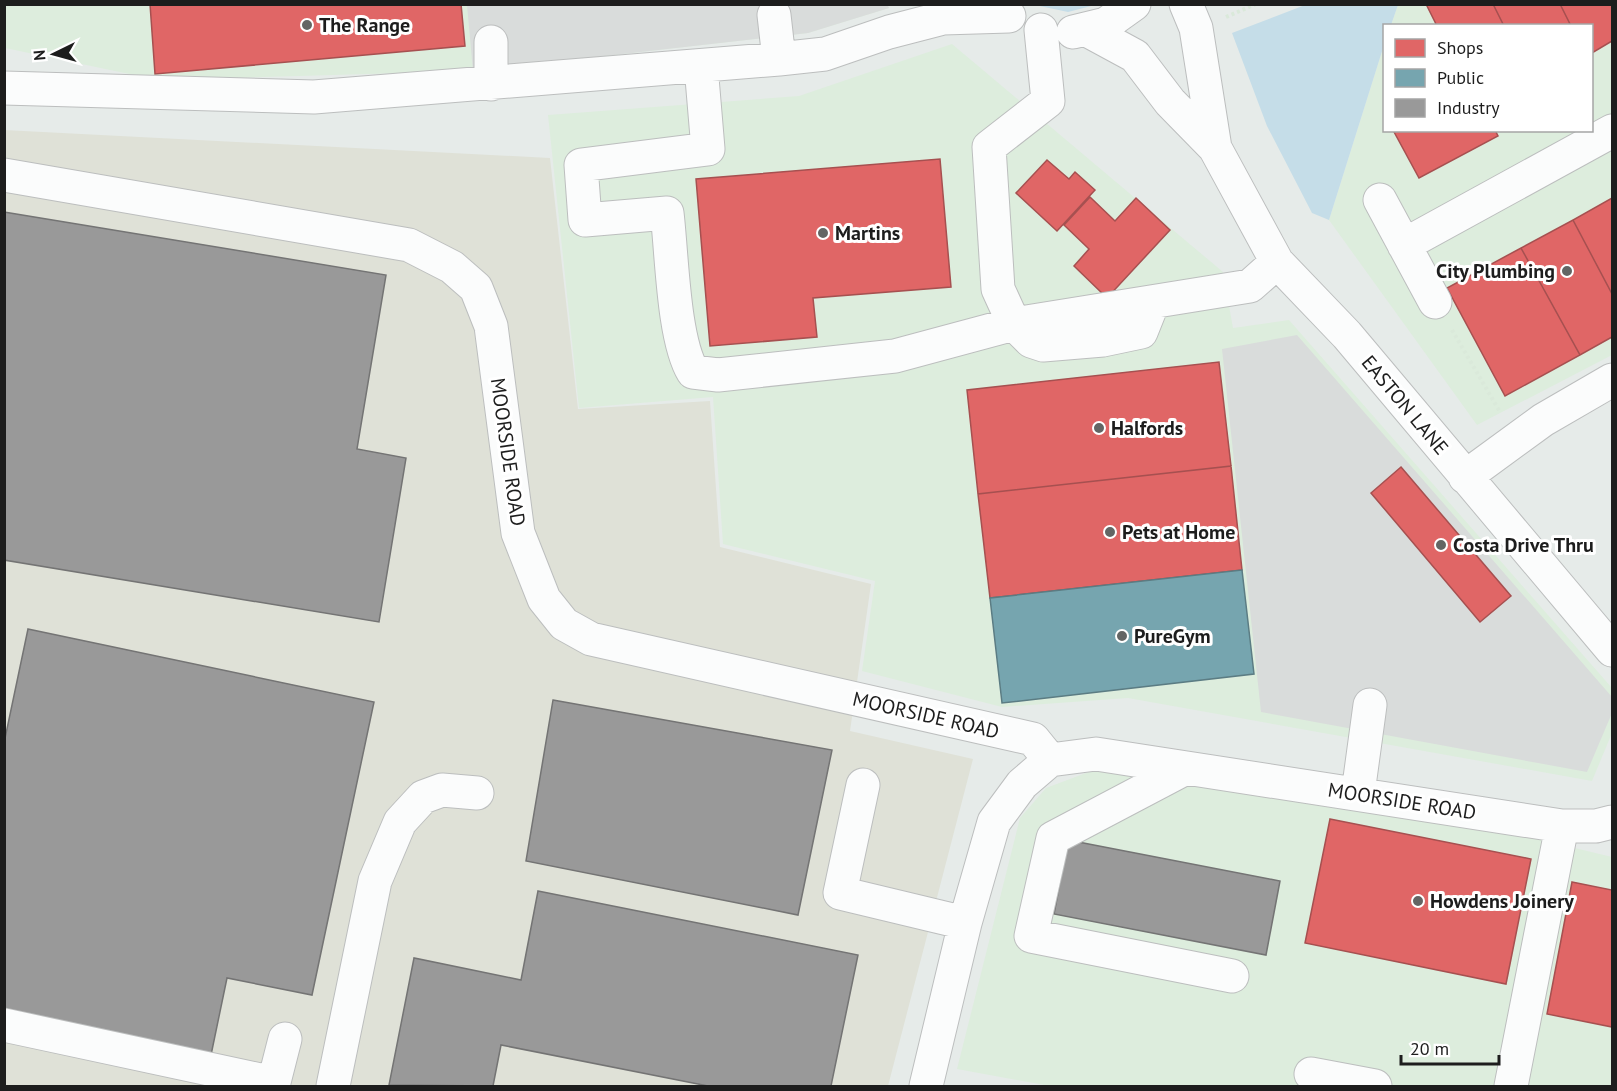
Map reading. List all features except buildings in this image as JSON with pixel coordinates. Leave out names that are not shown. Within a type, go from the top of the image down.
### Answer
[{"type":"street","points":[[889,32],[928,4]]},
{"type":"street","points":[[4,88],[314,97],[490,84],[825,54],[889,32],[943,18],[1004,10],[1041,30],[1064,33],[1087,30],[1106,24],[1134,4]]},
{"type":"street","name":"EASTON LANE","points":[[1186,4],[1196,28],[1215,148]]},
{"type":"street","points":[[774,15],[779,59]]},
{"type":"street","points":[[1014,324],[998,288],[989,147],[1048,101],[1041,30]]},
{"type":"street","name":"EASTON LANE","points":[[1087,30],[1135,56],[1170,102],[1215,148],[1277,262],[1347,335],[1612,650]]},
{"type":"street","points":[[490,84],[491,42]]},
{"type":"street","points":[[701,66],[708,149],[581,165],[585,220],[667,213],[679,326],[686,362],[693,372],[718,375],[895,356],[1014,324],[1250,286],[1277,262]]},
{"type":"street","points":[[1404,245],[1612,131]]},
{"type":"street","name":"MOORSIDE ROAD","points":[[4,175],[409,245],[452,267],[476,288],[491,326],[518,533],[544,599],[564,624],[591,639],[1033,740],[1050,760],[1096,754],[1562,826],[1596,826],[1612,822]]},
{"type":"street","points":[[1380,200],[1435,302]]},
{"type":"street","points":[[1465,477],[1516,438],[1612,380]]},
{"type":"street","points":[[1358,794],[1370,705]]},
{"type":"street","points":[[926,1086],[965,922],[994,822],[1022,784],[1050,760]]},
{"type":"street","points":[[1186,768],[1053,838],[1031,936],[1232,976]]},
{"type":"street","points":[[863,785],[840,893],[965,922]]},
{"type":"street","points":[[333,1086],[375,881],[400,822],[423,797],[442,790],[477,793]]},
{"type":"street","points":[[1511,1086],[1562,826]]},
{"type":"street","points":[[4,1025],[274,1085],[285,1039]]},
{"type":"street","points":[[1311,1074],[1375,1086]]},
{"type":"path","points":[[1224,18],[1256,4]]},
{"type":"path","points":[[1435,302],[1516,438]]},
{"type":"shaded area","points":[[5,4],[887,4],[889,8],[808,33],[473,71],[158,80],[5,48]]},
{"type":"shaded area","points":[[887,4],[889,8],[808,33],[473,71],[467,5]]},
{"type":"shaded area","points":[[1035,5],[1095,5],[1068,12]]},
{"type":"shaded area","points":[[1305,5],[1398,5],[1391,24],[1383,24],[1383,48],[1329,220],[1312,213],[1267,126],[1232,33]]},
{"type":"shaded area","points":[[1398,5],[1612,5],[1612,355],[1477,425],[1329,220],[1383,48],[1383,132],[1593,132],[1593,24],[1391,24]]},
{"type":"shaded area","points":[[952,44],[1223,272],[1233,328],[1289,320],[1612,688],[1612,733],[1592,781],[1128,698],[1002,707],[862,671],[875,581],[723,544],[713,397],[579,408],[548,115],[799,96]]},
{"type":"shaded area","points":[[4,130],[550,158],[578,409],[710,401],[720,547],[871,584],[850,731],[973,759],[888,1086],[5,1086]]},
{"type":"shaded area","points":[[1297,335],[1612,697],[1612,713],[1587,772],[1261,712],[1222,349]]},
{"type":"shaded area","points":[[1094,770],[1529,837],[1612,857],[1612,1086],[1050,1086],[957,1069],[1020,818],[1046,788]]},
{"type":"place","name":"The Range","points":[[307,25]]},
{"type":"place","name":"Martins","points":[[823,233]]},
{"type":"place","name":"City Plumbing","points":[[1567,271]]},
{"type":"place","name":"Halfords","points":[[1099,428]]},
{"type":"place","name":"Pets at Home","points":[[1110,532]]},
{"type":"place","name":"Costa Drive Thru","points":[[1441,545]]},
{"type":"place","name":"PureGym","points":[[1122,636]]},
{"type":"place","name":"Howdens Joinery","points":[[1418,901]]}]
